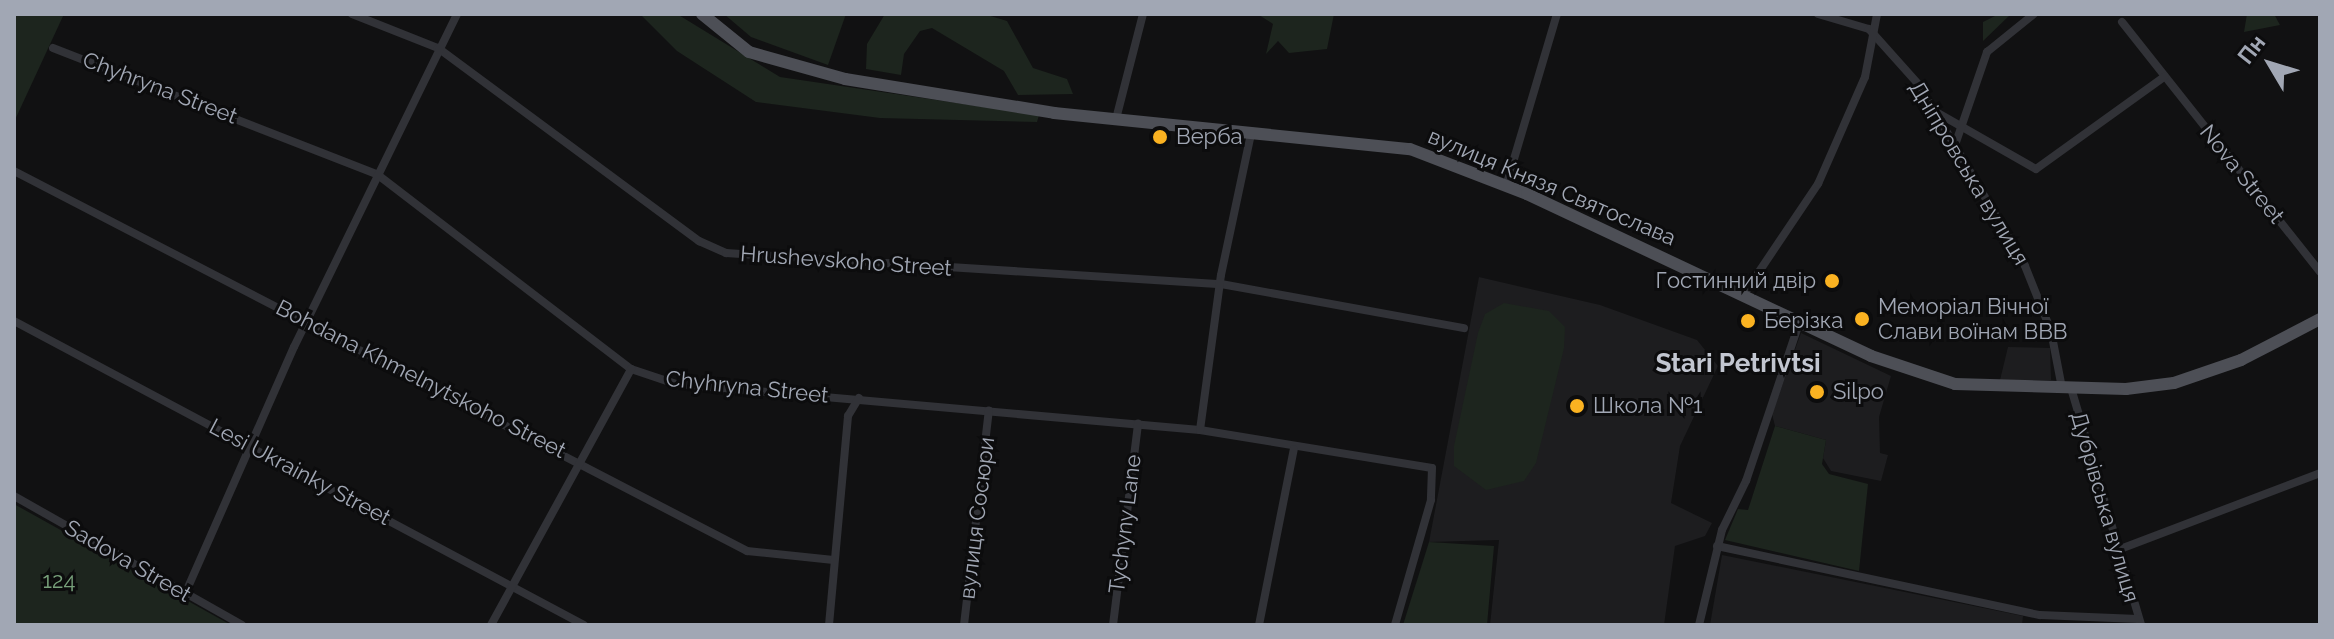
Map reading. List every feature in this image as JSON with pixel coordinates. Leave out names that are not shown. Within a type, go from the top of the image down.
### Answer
[{"type":"main road","name":"вулиця Князя Святослава","points":[[702,14],[749,52],[789,68],[1116,119],[1410,149],[1506,186],[1931,379],[2067,388],[2174,383],[2241,360],[2320,319]]},
{"type":"street","name":"Hrushevskoho Street","points":[[352,14],[438,48],[699,241],[726,253],[1221,284],[1464,328]]},
{"type":"street","points":[[185,594],[307,321],[457,14]]},
{"type":"street","points":[[1116,119],[1143,14]]},
{"type":"street","points":[[1506,186],[1557,14]]},
{"type":"street","name":"Дніпровська вулиця","points":[[1818,14],[1858,22],[1936,112],[1953,150],[2025,266],[2055,342],[2067,388]]},
{"type":"street","points":[[1744,294],[1818,184],[1877,41],[1877,14]]},
{"type":"street","points":[[1953,150],[1959,121],[1987,52],[2034,14]]},
{"type":"street","name":"Nova Street","points":[[2122,22],[2320,272]]},
{"type":"street","name":"Chyhryna Street","points":[[53,48],[378,175],[631,369],[676,384],[1200,430],[1294,449],[1432,468],[1431,500],[1395,625]]},
{"type":"street","points":[[1936,112],[1959,121],[2036,169],[2164,77]]},
{"type":"street","points":[[1200,430],[1221,284],[1251,134]]},
{"type":"street","name":"Bohdana Khmelnytskoho Street","points":[[14,171],[581,461],[747,551],[834,560]]},
{"type":"street","name":"Lesi Ukrainky Street","points":[[14,321],[584,625]]},
{"type":"street","points":[[1699,625],[1717,546],[1800,321]]},
{"type":"street","points":[[491,625],[631,369]]},
{"type":"street","name":"Дубрівська вулиця","points":[[2067,388],[2115,551],[2140,622]]},
{"type":"street","points":[[829,625],[848,416],[859,398]]},
{"type":"street","name":"вулиця Сосюри","points":[[964,625],[989,410]]},
{"type":"street","name":"Tychyny Lane","points":[[1113,625],[1138,424]]},
{"type":"street","points":[[1259,625],[1294,449]]},
{"type":"street","points":[[2115,551],[2320,473]]},
{"type":"street","name":"Sadova Street","points":[[14,496],[242,625]]},
{"type":"street","points":[[1717,546],[2040,615],[2140,622]]},
{"type":"shaded area","name":"Школа №1","points":[[1479,277],[1600,305],[1697,340],[1718,366],[1680,446],[1671,503],[1712,523],[1705,536],[1675,546],[1664,625],[1490,625],[1499,540],[1429,542]]},
{"type":"shaded area","points":[[1801,333],[1891,376],[1879,417],[1880,453],[1888,455],[1881,481],[1831,471],[1823,458],[1826,440],[1775,426],[1772,414]]},
{"type":"shaded area","points":[[2008,347],[2050,348],[2051,380],[2000,380]]},
{"type":"shaded area","points":[[1722,555],[2023,616],[2022,625],[1710,625]]},
{"type":"green space","points":[[14,14],[64,14],[14,122]]},
{"type":"green space","points":[[640,14],[677,14],[780,77],[1039,115],[1037,122],[880,118],[756,102],[677,51]]},
{"type":"green space","points":[[724,14],[846,14],[828,65],[751,37]]},
{"type":"green space","points":[[885,14],[984,14],[1007,21],[1033,68],[1067,79],[1073,94],[1018,95],[1004,71],[932,28],[920,31],[904,54],[901,75],[866,69],[867,44]]},
{"type":"green space","points":[[1334,14],[1327,49],[1289,53],[1278,41],[1266,54],[1273,24],[1259,15]]},
{"type":"green space","points":[[1999,14],[2011,14],[1983,41],[1983,22]]},
{"type":"green space","points":[[2247,14],[2274,14],[2280,25],[2244,32]]},
{"type":"green space","points":[[1504,303],[1549,311],[1565,327],[1564,348],[1536,463],[1524,481],[1486,490],[1454,466],[1454,446],[1478,333],[1485,314]]},
{"type":"green space","points":[[1775,426],[1826,440],[1822,464],[1829,474],[1868,484],[1859,571],[1725,540],[1738,509],[1748,510]]},
{"type":"green space","name":"124","points":[[14,504],[231,625],[14,625]]},
{"type":"green space","points":[[1429,542],[1494,546],[1487,625],[1403,625]]},
{"type":"place","name":"Верба","points":[[1160,137]]},
{"type":"place","name":"Гостинний двір","points":[[1832,281]]},
{"type":"place","name":"Меморіал Вічної Слави воїнам ВВВ","points":[[1862,319]]},
{"type":"place","name":"Берізка","points":[[1748,321]]},
{"type":"place","name":"Silpo","points":[[1817,392]]},
{"type":"place","name":"Школа №1","points":[[1577,406]]},
{"type":"district","name":"Stari Petrivtsi","points":[[1738,364]]}]
